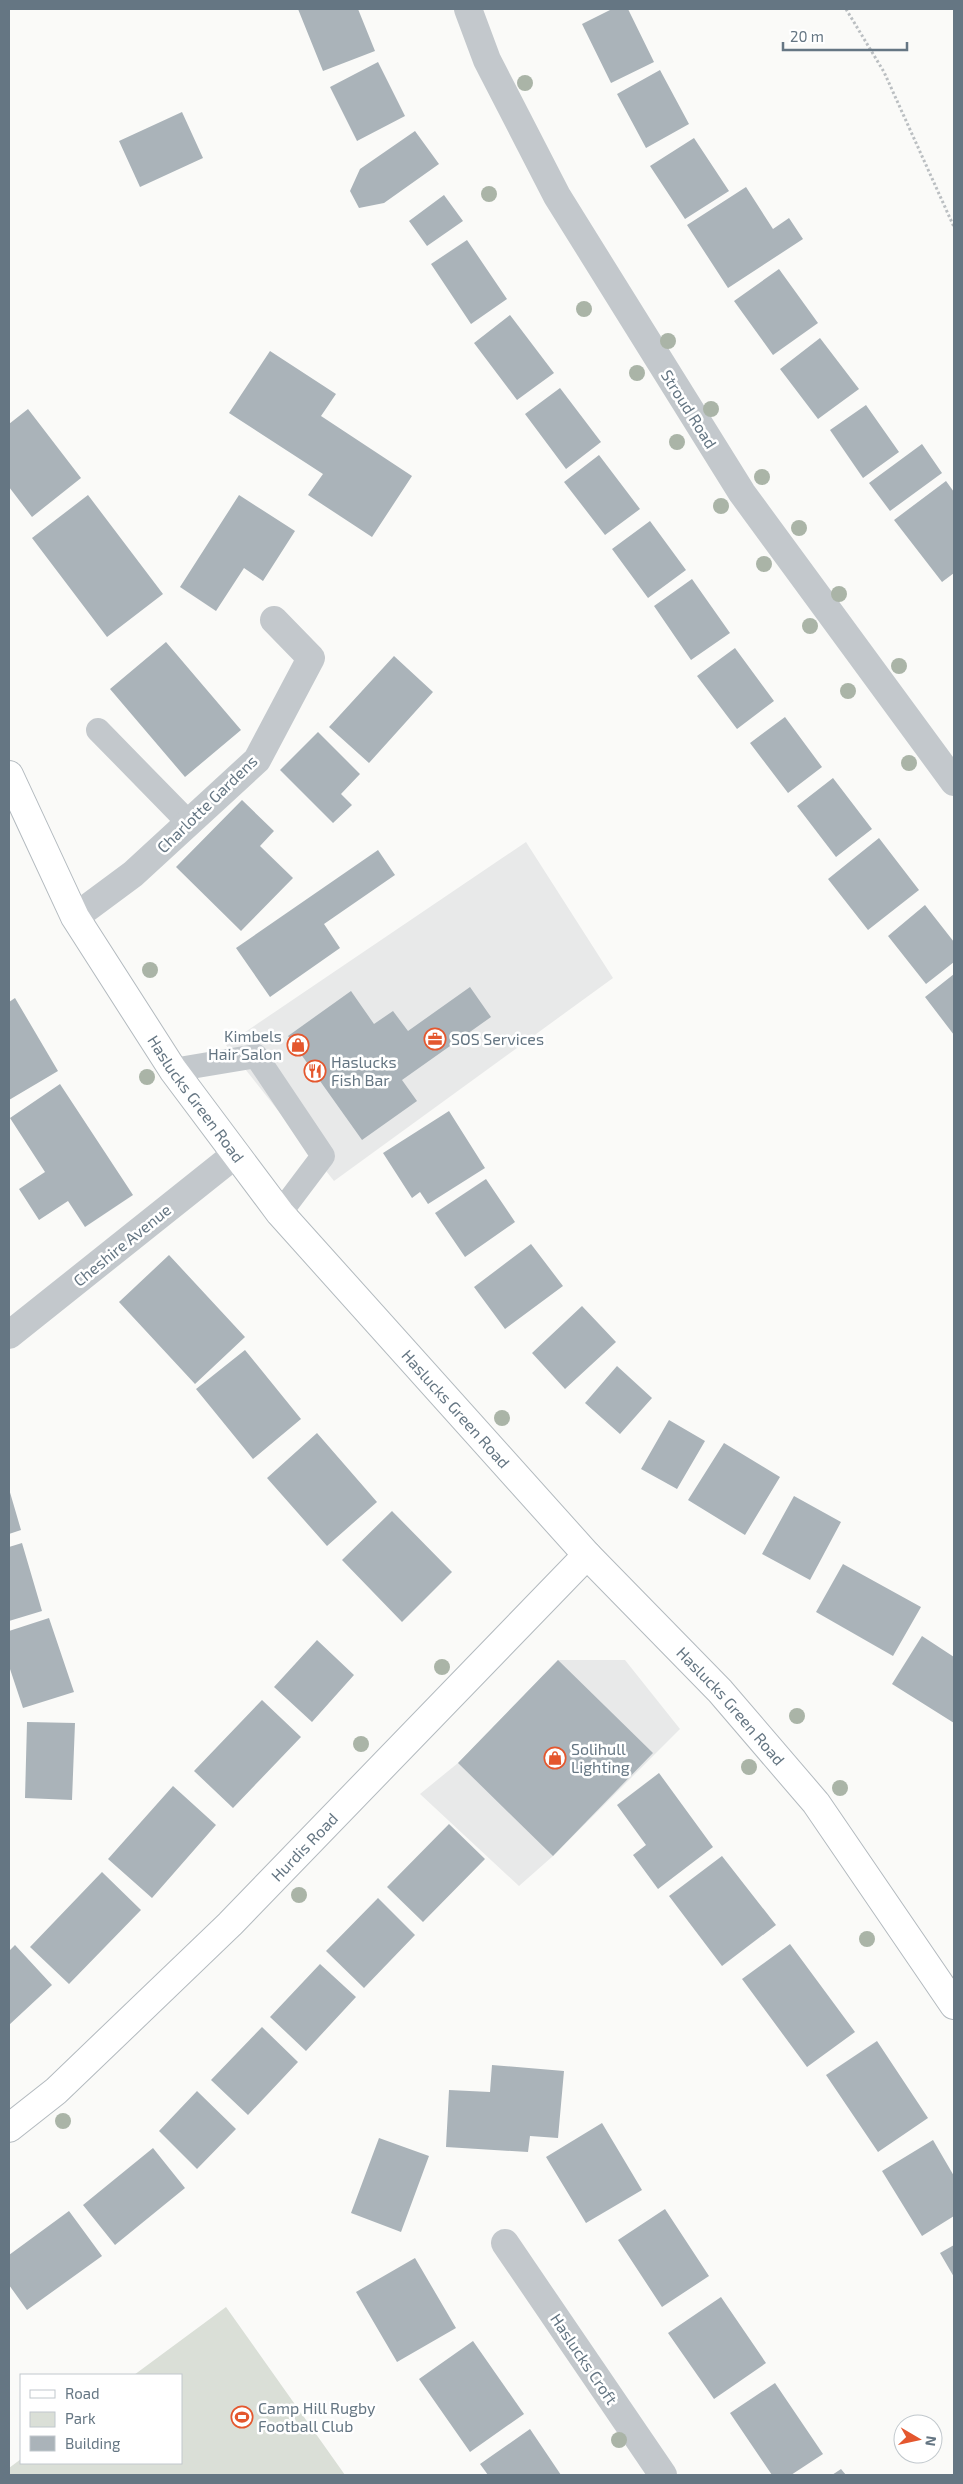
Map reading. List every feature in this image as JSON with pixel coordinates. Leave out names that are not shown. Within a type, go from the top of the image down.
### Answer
[{"type":"street","name":"Stroud Road","points":[[468,9],[487,60],[557,196],[742,494],[954,782]]},
{"type":"street","name":"Charlotte Gardens","points":[[75,917],[133,874],[257,760],[311,658],[274,620]]},
{"type":"street","name":"Haslucks Green Road","points":[[9,775],[75,917],[173,1070],[280,1214],[587,1555],[720,1692],[816,1803],[954,2005]]},
{"type":"street","name":"Cheshire Avenue","points":[[9,1335],[236,1154]]},
{"type":"street","name":"Hurdis Road","points":[[9,2128],[56,2091],[230,1924],[587,1555]]},
{"type":"street","name":"Haslucks Croft","points":[[505,2243],[663,2475]]},
{"type":"lane","points":[[98,730],[189,824]]},
{"type":"lane","points":[[173,1070],[256,1056],[323,1156],[280,1214]]},
{"type":"path","points":[[846,9],[884,72],[954,227]]},
{"type":"shaded area","points":[[526,842],[613,978],[334,1181],[226,1045]]},
{"type":"shaded area","name":"Solihull Lighting","points":[[558,1660],[625,1660],[680,1729],[553,1856],[519,1886],[420,1794],[458,1763]]},
{"type":"green space","name":"Camp Hill Rugby Football Club","points":[[226,2307],[345,2475],[9,2475],[9,2468],[20,2460],[20,2464],[182,2464],[182,2374],[135,2374]]},
{"type":"building","points":[[298,9],[358,9],[375,51],[323,71]]},
{"type":"building","points":[[612,9],[628,9],[654,62],[611,83],[582,24]]},
{"type":"building","points":[[378,62],[405,116],[357,141],[330,87]]},
{"type":"building","points":[[660,70],[689,124],[646,148],[617,94]]},
{"type":"building","points":[[182,112],[203,158],[140,187],[119,141]]},
{"type":"building","points":[[415,131],[439,164],[384,203],[359,208],[350,191],[360,169]]},
{"type":"building","points":[[694,138],[729,191],[685,219],[650,166]]},
{"type":"building","points":[[746,187],[773,229],[789,218],[803,239],[728,288],[687,225]]},
{"type":"building","points":[[444,195],[463,221],[427,246],[409,221]]},
{"type":"building","points":[[467,240],[507,299],[471,324],[431,264]]},
{"type":"building","points":[[779,269],[818,323],[773,355],[734,301]]},
{"type":"building","points":[[510,315],[554,373],[517,400],[474,343]]},
{"type":"building","points":[[820,338],[859,389],[818,419],[780,369]]},
{"type":"building","points":[[270,351],[336,394],[321,416],[412,476],[372,537],[308,495],[323,474],[229,413]]},
{"type":"building","points":[[560,388],[601,442],[566,469],[525,414]]},
{"type":"building","points":[[866,405],[899,452],[863,478],[830,430]]},
{"type":"building","points":[[28,409],[81,478],[32,517],[9,487],[9,424]]},
{"type":"building","points":[[922,444],[942,473],[890,511],[869,483]]},
{"type":"building","points":[[599,455],[640,509],[605,535],[564,482]]},
{"type":"building","points":[[946,481],[954,492],[954,573],[942,582],[894,520]]},
{"type":"building","points":[[88,495],[163,594],[107,637],[32,538]]},
{"type":"building","points":[[239,495],[295,531],[263,581],[244,568],[216,611],[180,587]]},
{"type":"building","points":[[650,521],[686,570],[648,598],[612,549]]},
{"type":"building","points":[[692,579],[730,633],[691,660],[654,606]]},
{"type":"building","points":[[166,642],[241,730],[185,777],[110,689]]},
{"type":"building","points":[[735,648],[774,701],[737,729],[697,676]]},
{"type":"building","points":[[394,656],[433,692],[369,763],[329,727]]},
{"type":"building","points":[[785,717],[822,767],[788,793],[750,743]]},
{"type":"building","points":[[318,732],[360,774],[341,794],[352,805],[333,823],[280,770]]},
{"type":"building","points":[[833,778],[872,829],[836,857],[797,806]]},
{"type":"building","points":[[242,800],[274,831],[260,846],[293,878],[241,931],[176,867]]},
{"type":"building","points":[[879,838],[919,890],[868,930],[828,879]]},
{"type":"building","points":[[378,850],[395,875],[324,924],[340,948],[270,997],[236,948]]},
{"type":"building","points":[[925,905],[954,942],[954,962],[926,984],[888,936]]},
{"type":"building","points":[[954,974],[954,1035],[925,997]]},
{"type":"building","points":[[470,987],[491,1017],[402,1080],[417,1101],[362,1140],[288,1036],[351,991],[374,1024],[393,1011],[408,1031]]},
{"type":"building","points":[[15,998],[58,1071],[9,1100],[9,1002]]},
{"type":"building","points":[[60,1084],[133,1195],[85,1227],[68,1201],[39,1220],[19,1189],[45,1172],[10,1118]]},
{"type":"building","points":[[449,1111],[485,1168],[428,1204],[420,1192],[412,1198],[383,1153]]},
{"type":"building","points":[[486,1179],[515,1222],[465,1257],[435,1213]]},
{"type":"building","points":[[531,1244],[563,1286],[505,1329],[474,1287]]},
{"type":"building","points":[[169,1255],[245,1337],[195,1384],[119,1302]]},
{"type":"building","points":[[582,1306],[616,1342],[565,1389],[532,1353]]},
{"type":"building","points":[[245,1350],[301,1419],[253,1459],[196,1389]]},
{"type":"building","points":[[617,1366],[652,1398],[620,1434],[585,1403]]},
{"type":"building","points":[[669,1420],[705,1441],[677,1489],[641,1469]]},
{"type":"building","points":[[317,1433],[377,1502],[327,1546],[267,1478]]},
{"type":"building","points":[[724,1443],[780,1477],[745,1535],[688,1500]]},
{"type":"building","points":[[9,1489],[21,1530],[9,1534]]},
{"type":"building","points":[[794,1496],[841,1522],[810,1580],[762,1554]]},
{"type":"building","points":[[392,1511],[452,1572],[402,1622],[342,1560]]},
{"type":"building","points":[[22,1543],[42,1611],[9,1621],[9,1547]]},
{"type":"building","points":[[843,1564],[921,1607],[893,1656],[816,1612]]},
{"type":"building","points":[[49,1618],[74,1692],[23,1708],[9,1666],[9,1631]]},
{"type":"building","points":[[922,1636],[954,1657],[954,1723],[892,1684]]},
{"type":"building","points":[[317,1640],[354,1675],[312,1722],[274,1687]]},
{"type":"building","name":"Solihull Lighting","points":[[558,1660],[653,1753],[553,1856],[458,1763]]},
{"type":"building","points":[[262,1700],[301,1737],[233,1808],[194,1771]]},
{"type":"building","points":[[27,1722],[75,1723],[72,1800],[25,1798]]},
{"type":"building","points":[[659,1773],[713,1847],[658,1889],[633,1855],[646,1845],[617,1805]]},
{"type":"building","points":[[173,1786],[216,1825],[152,1898],[108,1859]]},
{"type":"building","points":[[449,1824],[485,1859],[423,1922],[387,1887]]},
{"type":"building","points":[[722,1856],[776,1925],[722,1966],[669,1896]]},
{"type":"building","points":[[102,1872],[141,1910],[69,1984],[30,1947]]},
{"type":"building","points":[[378,1898],[415,1935],[364,1988],[326,1951]]},
{"type":"building","points":[[790,1944],[855,2032],[807,2067],[742,1979]]},
{"type":"building","points":[[15,1945],[52,1985],[9,2025],[9,1951]]},
{"type":"building","points":[[320,1964],[356,1997],[306,2051],[270,2017]]},
{"type":"building","points":[[262,2027],[298,2062],[248,2115],[211,2080]]},
{"type":"building","points":[[877,2041],[928,2118],[878,2152],[826,2075]]},
{"type":"building","points":[[492,2065],[564,2071],[558,2138],[530,2136],[528,2152],[446,2147],[449,2090],[490,2092]]},
{"type":"building","points":[[197,2091],[236,2129],[197,2169],[159,2131]]},
{"type":"building","points":[[602,2123],[642,2190],[586,2223],[546,2157]]},
{"type":"building","points":[[379,2138],[429,2156],[401,2232],[351,2213]]},
{"type":"building","points":[[933,2140],[954,2176],[954,2216],[922,2236],[882,2171]]},
{"type":"building","points":[[153,2148],[185,2188],[115,2245],[83,2205]]},
{"type":"building","points":[[665,2209],[709,2276],[662,2307],[618,2240]]},
{"type":"building","points":[[69,2211],[102,2256],[27,2310],[9,2285],[9,2255]]},
{"type":"building","points":[[954,2245],[954,2277],[940,2253]]},
{"type":"building","points":[[415,2258],[456,2328],[397,2362],[356,2292]]},
{"type":"building","points":[[721,2297],[766,2363],[714,2399],[668,2333]]},
{"type":"building","points":[[473,2341],[524,2414],[470,2452],[419,2379]]},
{"type":"building","points":[[775,2383],[823,2454],[791,2475],[772,2475],[730,2413]]},
{"type":"building","points":[[530,2429],[561,2475],[488,2475],[480,2464]]},
{"type":"building","points":[[841,2469],[846,2475],[832,2475]]},
{"type":"place","name":"SOS Services","points":[[435,1039]]},
{"type":"place","name":"Kimbels Hair Salon","points":[[298,1045]]},
{"type":"place","name":"Haslucks Fish Bar","points":[[315,1071]]},
{"type":"place","name":"Solihull Lighting","points":[[555,1758]]},
{"type":"place","name":"Camp Hill Rugby Football Club","points":[[242,2417]]}]
